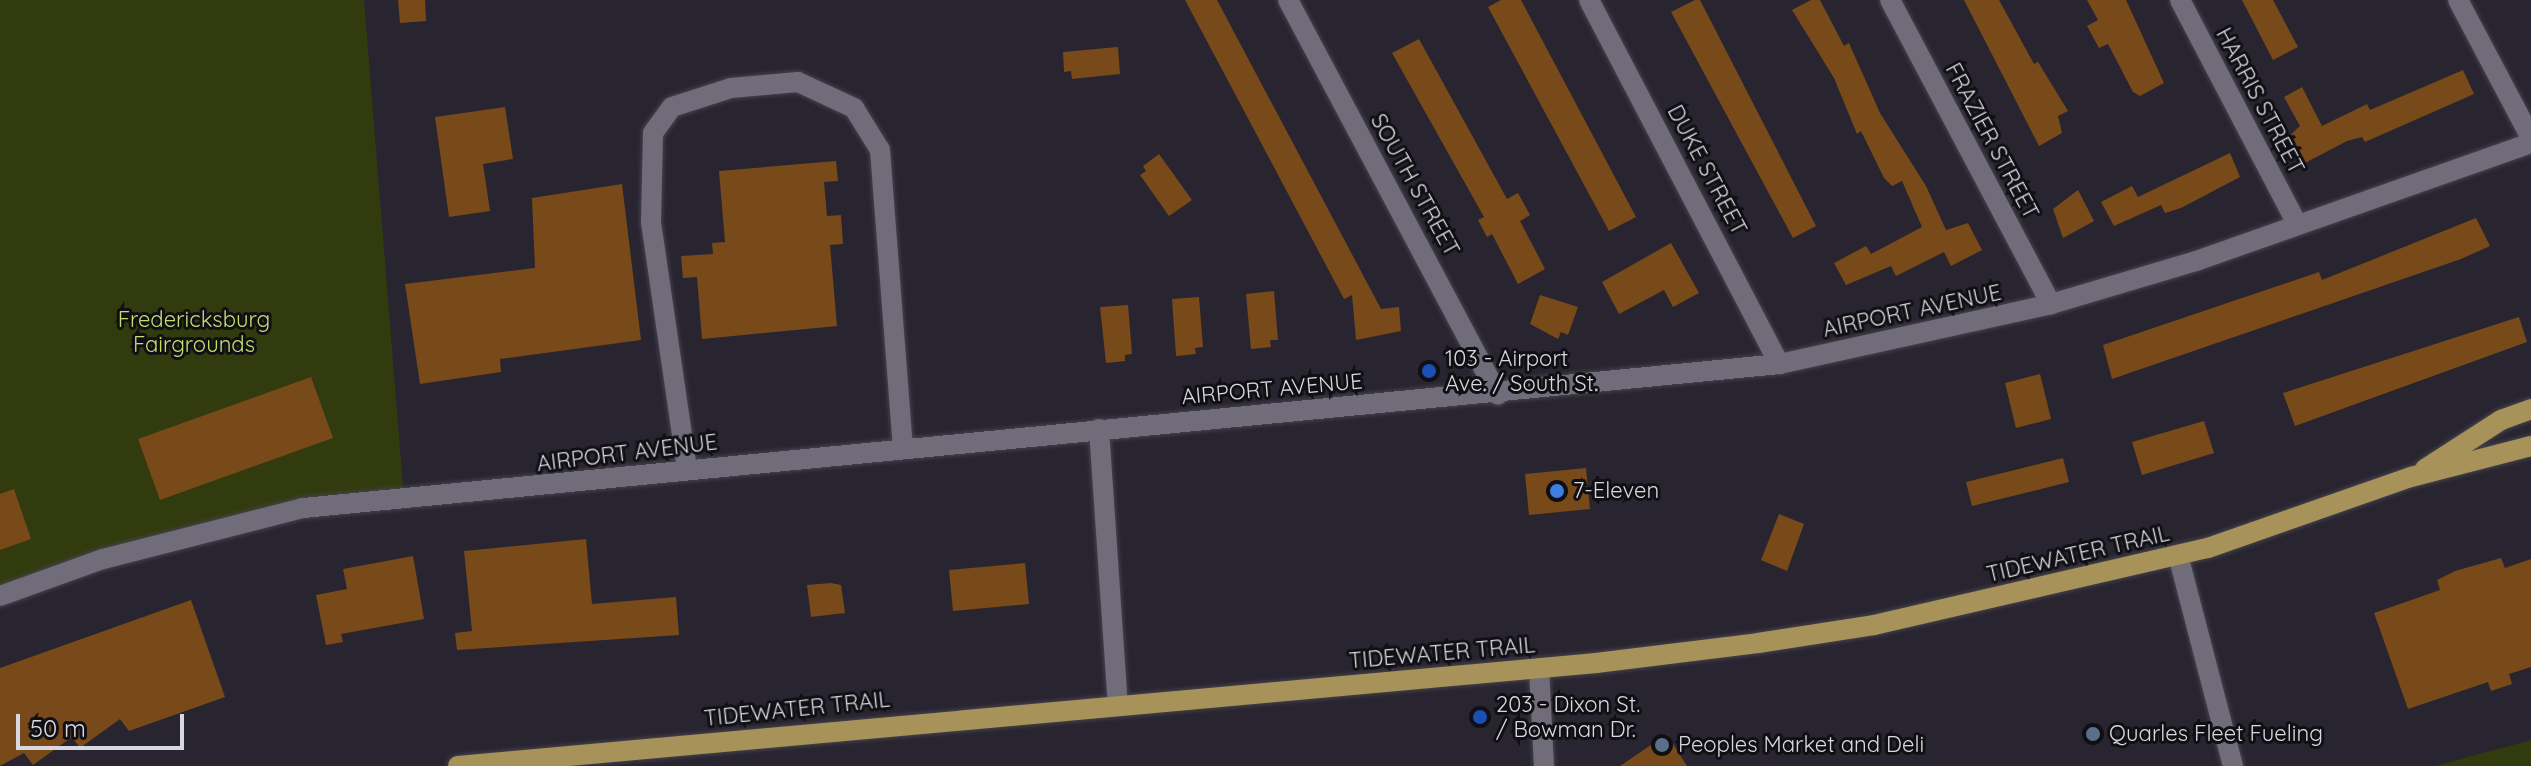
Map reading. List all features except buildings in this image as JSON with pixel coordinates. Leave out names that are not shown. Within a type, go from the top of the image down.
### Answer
[{"type":"main road","points":[[2411,477],[2501,420],[2531,409]]},
{"type":"main road","points":[[2411,477],[2531,446]]},
{"type":"main road","name":"TIDEWATER TRAIL","points":[[458,766],[1539,668],[1874,625],[2178,555],[2411,477]]},
{"type":"street","name":"SOUTH STREET","points":[[1288,0],[1498,395]]},
{"type":"street","name":"DUKE STREET","points":[[1589,0],[1779,364]]},
{"type":"street","name":"FRAZIER STREET","points":[[1890,0],[2051,304]]},
{"type":"street","name":"HARRIS STREET","points":[[2180,0],[2297,224]]},
{"type":"street","points":[[2458,0],[2531,140]]},
{"type":"street","points":[[687,469],[651,222],[653,133],[672,107],[731,88],[798,82],[854,108],[880,150],[903,447]]},
{"type":"street","name":"AIRPORT AVENUE","points":[[0,596],[103,559],[273,514],[903,447],[1498,395],[1779,364],[2051,304],[2297,224],[2531,140]]},
{"type":"street","points":[[1099,429],[1118,705]]},
{"type":"street","points":[[2178,555],[2233,766]]},
{"type":"street","points":[[1539,668],[1544,766]]},
{"type":"green space","name":"Fredericksburg Fairgrounds","points":[[0,0],[364,0],[404,499],[328,505],[0,596]]},
{"type":"green space","points":[[2531,740],[2531,766],[2435,766]]},
{"type":"place","name":"103 - Airport Ave. / South St.","points":[[1429,371]]},
{"type":"place","name":"7-Eleven","points":[[1557,491]]},
{"type":"place","name":"203 - Dixon St. / Bowman Dr.","points":[[1480,717]]},
{"type":"place","name":"Quarles Fleet Fueling","points":[[2093,734]]},
{"type":"place","name":"Peoples Market and Deli","points":[[1662,745]]}]
